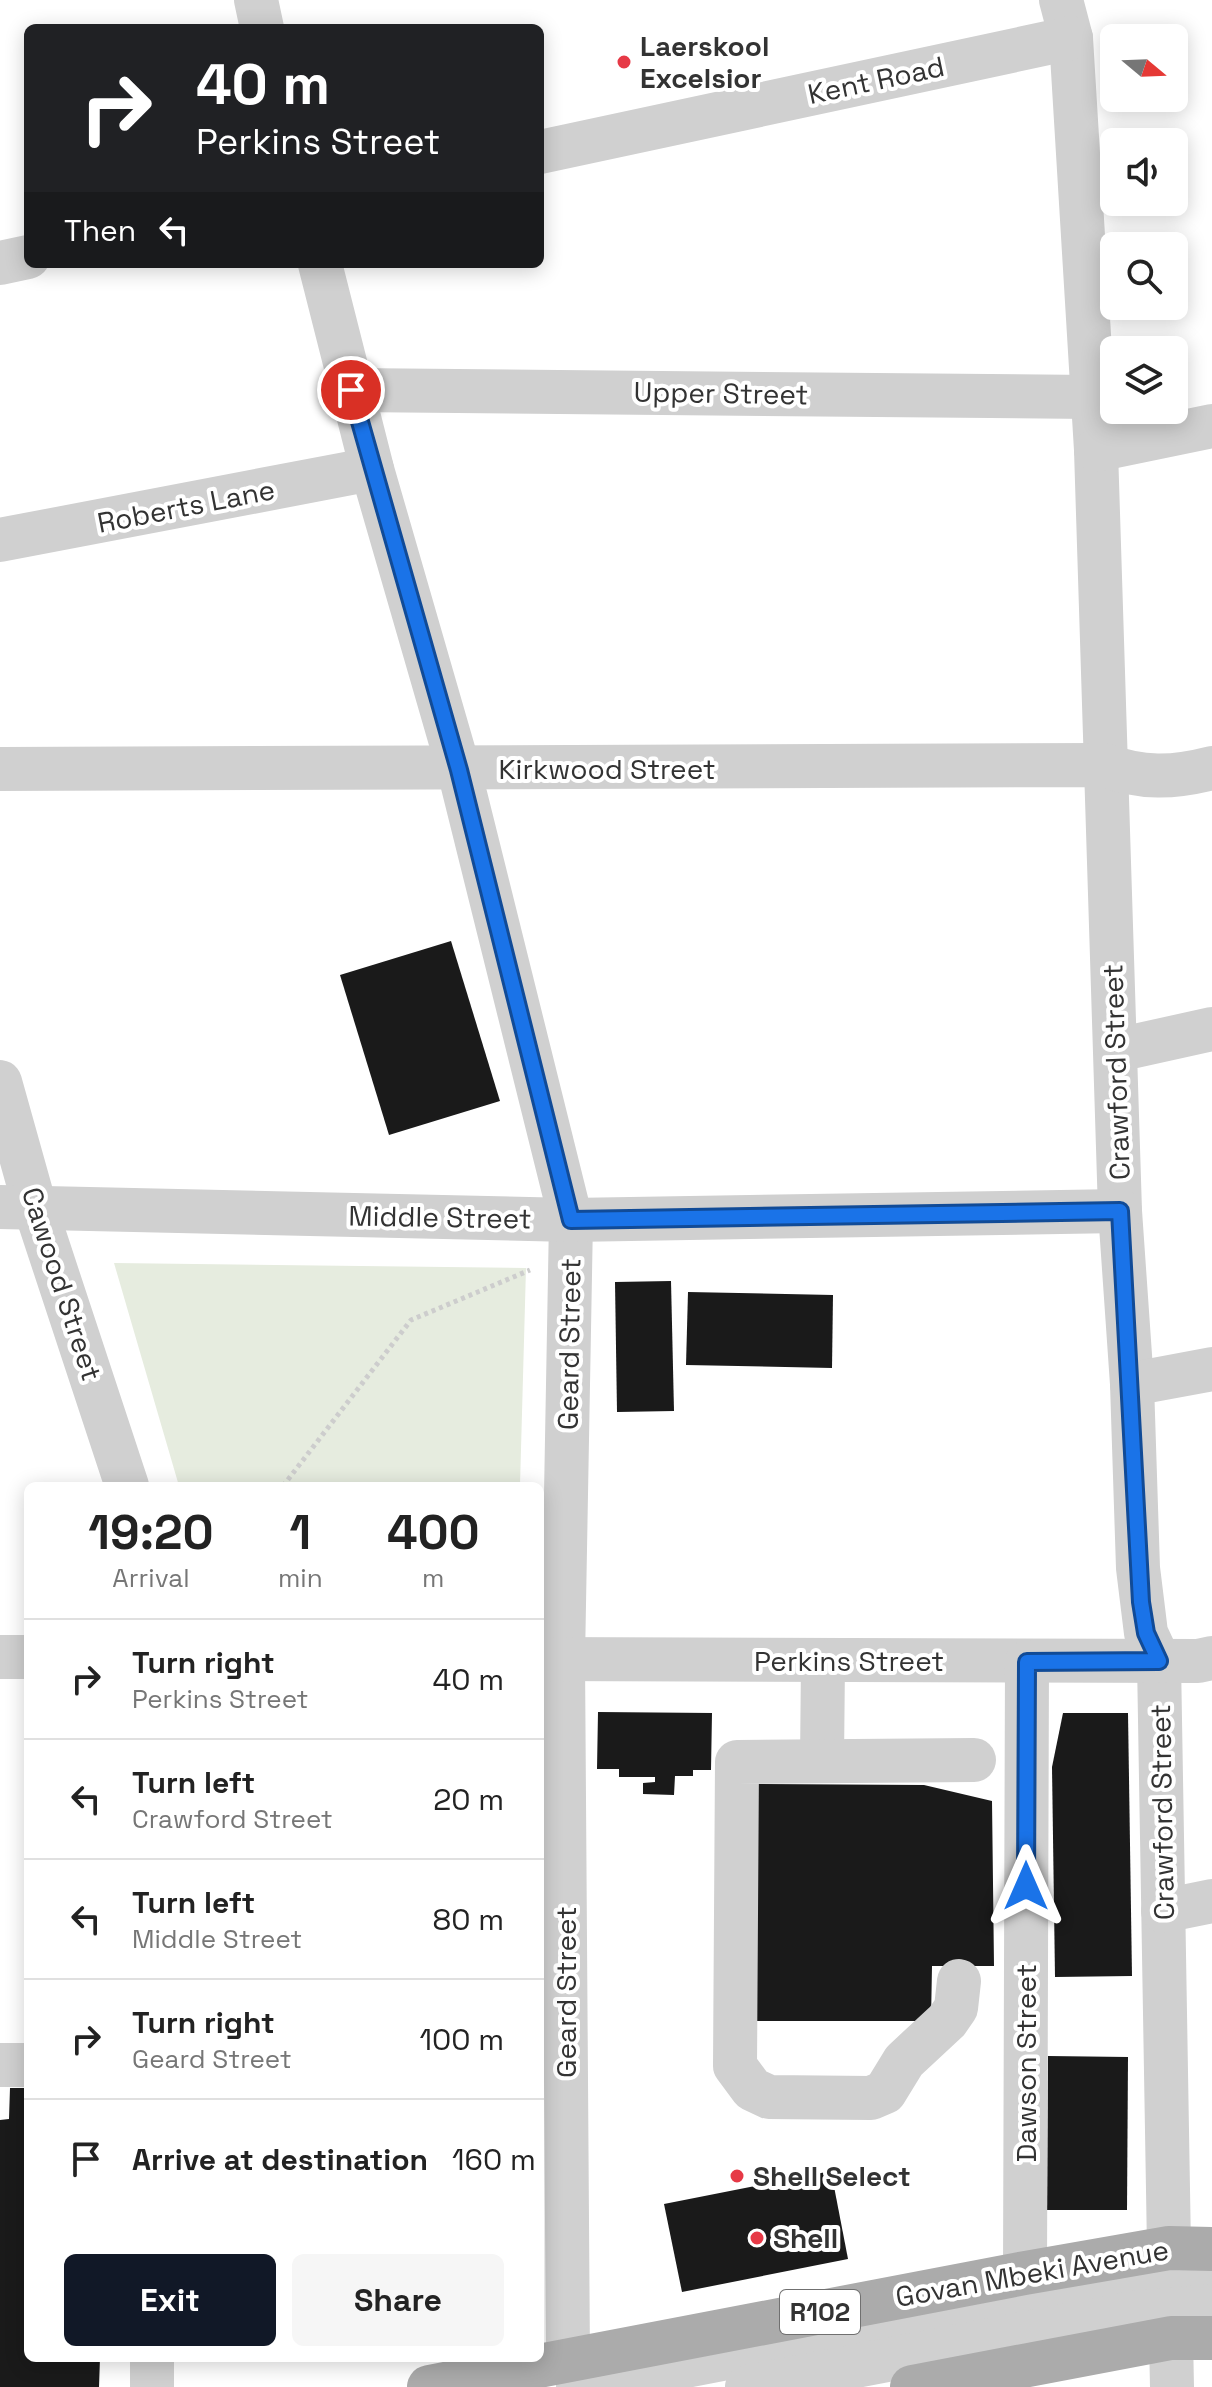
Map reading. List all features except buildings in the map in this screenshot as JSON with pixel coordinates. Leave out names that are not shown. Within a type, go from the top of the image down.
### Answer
[{"type":"main road","name":"Govan Mbeki Avenue","points":[[429,2387],[573,2374],[1025,2273],[1199,2251]]},
{"type":"main road","points":[[912,2387],[1191,2338]]},
{"type":"street","points":[[256,0],[261,24]]},
{"type":"street","name":"Kent Road","points":[[544,151],[1066,19]]},
{"type":"street","name":"Crawford Street","points":[[1066,19],[1096,450],[1120,1211],[1132,1384],[1141,1602],[1146,1633],[1159,1661],[1163,1911],[1199,2251]]},
{"type":"street","points":[[0,263],[24,258]]},
{"type":"street","name":"Geard Street","points":[[321,268],[372,469],[459,770],[571,1236],[552,1659],[573,2374]]},
{"type":"street","name":"Upper Street","points":[[351,390],[1092,397]]},
{"type":"street","points":[[1096,450],[1212,426]]},
{"type":"street","name":"Roberts Lane","points":[[0,540],[372,469]]},
{"type":"street","name":"Kirkwood Street","points":[[0,769],[459,770],[1104,765],[1131,775],[1159,777],[1212,768]]},
{"type":"street","points":[[1117,1050],[1212,1029]]},
{"type":"street","name":"Cawood Street","points":[[0,1082],[18,1207],[125,1482]]},
{"type":"street","name":"Middle Street","points":[[18,1207],[571,1236],[1120,1211]]},
{"type":"street","points":[[1132,1384],[1212,1369]]},
{"type":"street","points":[[0,1657],[24,1657]]},
{"type":"street","name":"Perkins Street","points":[[552,1659],[1027,1662],[1212,1658]]},
{"type":"street","points":[[822,1761],[823,1661]]},
{"type":"street","name":"Dawson Street","points":[[1025,2273],[1027,1662]]},
{"type":"street","points":[[959,1981],[956,2008],[947,2021],[904,2061],[885,2092],[871,2098],[769,2097],[752,2089],[735,2066],[737,1762],[974,1760]]},
{"type":"street","points":[[1163,1911],[1212,1901]]},
{"type":"street","points":[[0,2065],[24,2065]]},
{"type":"street","points":[[573,2374],[1127,2280],[1199,2251]]},
{"type":"street","points":[[747,2387],[1131,2313],[1212,2306]]},
{"type":"street","points":[[1172,2387],[1191,2338]]},
{"type":"street","points":[[152,2362],[152,2387]]},
{"type":"path","points":[[286,1482],[411,1320],[571,1236]]},
{"type":"shaded area","points":[[114,1263],[526,1268],[520,1482],[178,1482]]},
{"type":"place","name":"Laerskool Excelsior","points":[[624,62]]},
{"type":"place","name":"Shell Select","points":[[737,2176]]},
{"type":"place","name":"Shell","points":[[757,2238]]},
{"type":"route","points":[[351,390],[459,770],[571,1220],[1120,1211],[1132,1384],[1138,1568],[1146,1633],[1159,1661],[1027,1662],[1026,1886]]}]
